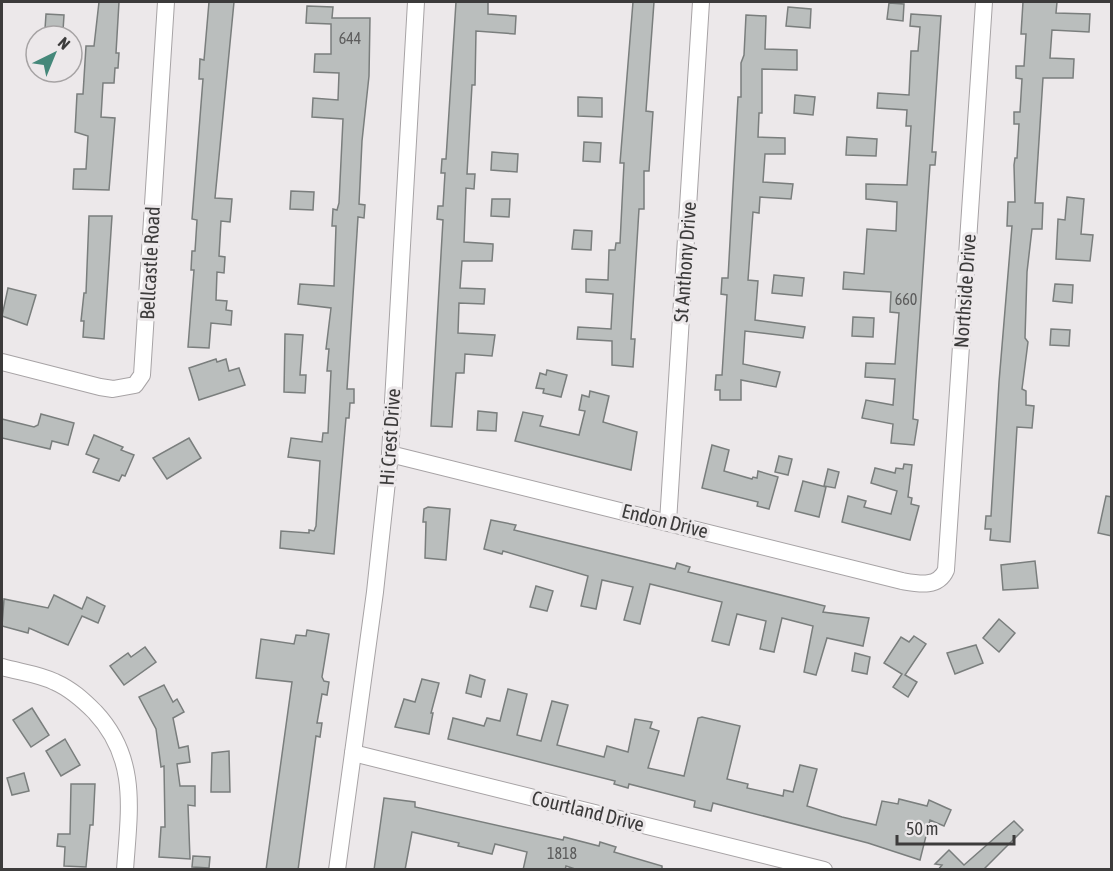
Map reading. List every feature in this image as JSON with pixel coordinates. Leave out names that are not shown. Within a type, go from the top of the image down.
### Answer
[{"type":"street","name":"Bellcastle Road","points":[[2,362],[113,389],[135,385],[142,375],[166,2]]},
{"type":"street","name":"Hi Crest Drive","points":[[337,870],[390,454],[416,2]]},
{"type":"street","name":"St Anthony Drive","points":[[668,522],[701,2]]},
{"type":"street","name":"Northside Drive","points":[[940,579],[946,570],[984,2]]},
{"type":"street","name":"Endon Drive","points":[[390,454],[902,581],[929,584],[940,579]]},
{"type":"street","points":[[2,667],[54,681],[80,696],[115,738],[125,762],[128,783],[125,870]]},
{"type":"street","name":"Courtland Drive","points":[[353,753],[824,870]]},
{"type":"building","points":[[99,2],[119,2],[116,53],[119,53],[118,68],[115,68],[114,83],[103,83],[101,117],[115,118],[109,190],[73,189],[74,169],[86,169],[88,136],[75,132],[77,94],[83,94],[86,46],[94,46]]},
{"type":"building","points":[[209,2],[234,2],[215,198],[232,199],[230,222],[221,221],[219,256],[225,257],[224,273],[217,272],[216,300],[227,301],[226,310],[232,311],[231,325],[211,323],[209,348],[188,347],[194,270],[191,270],[192,251],[195,251],[197,220],[192,219],[203,79],[199,79],[200,59],[204,60]]},
{"type":"building","points":[[456,2],[488,2],[488,14],[516,16],[515,34],[476,31],[475,85],[472,85],[467,174],[475,174],[474,189],[466,188],[464,242],[493,244],[493,247],[492,261],[462,261],[460,288],[485,289],[484,304],[459,303],[458,333],[495,335],[492,356],[465,354],[464,373],[456,373],[452,427],[431,426],[443,220],[437,219],[438,206],[443,206],[445,173],[441,173],[442,159],[446,159]]},
{"type":"building","points":[[633,2],[654,2],[646,111],[653,112],[649,171],[644,171],[644,209],[639,209],[631,339],[635,339],[633,367],[612,365],[612,341],[577,339],[578,327],[611,329],[613,294],[586,292],[586,279],[608,280],[609,250],[615,250],[616,243],[620,243],[624,163],[620,163]]},
{"type":"building","points":[[1023,2],[1057,2],[1056,13],[1090,14],[1089,32],[1052,30],[1050,58],[1074,59],[1073,78],[1043,78],[1035,203],[1043,203],[1042,229],[1032,229],[1027,272],[1025,338],[1028,342],[1022,389],[1026,391],[1026,405],[1034,406],[1032,428],[1017,427],[1010,542],[990,540],[991,529],[985,529],[986,516],[991,516],[1012,226],[1007,226],[1008,202],[1015,202],[1014,165],[1015,158],[1017,158],[1019,124],[1014,124],[1014,112],[1020,112],[1022,79],[1016,78],[1016,66],[1024,66],[1026,34],[1021,34]]},
{"type":"building","points":[[889,3],[904,4],[903,21],[887,19]]},
{"type":"building","points":[[307,6],[333,7],[332,18],[370,18],[369,76],[362,141],[359,204],[365,205],[364,218],[358,217],[347,389],[354,389],[354,403],[350,403],[349,418],[346,418],[334,554],[280,548],[281,531],[309,533],[309,530],[314,531],[316,526],[320,461],[288,457],[291,438],[322,442],[323,433],[328,433],[331,371],[327,371],[329,349],[326,349],[331,308],[298,304],[300,284],[334,286],[336,226],[332,226],[333,209],[337,210],[339,203],[343,119],[312,117],[313,98],[338,100],[339,73],[314,72],[315,54],[331,54],[331,24],[306,23]]},
{"type":"building","points":[[788,7],[811,9],[810,28],[786,26]]},
{"type":"building","points":[[46,14],[64,15],[63,24],[45,24]]},
{"type":"building","points":[[911,14],[941,16],[932,152],[936,152],[935,165],[930,165],[913,419],[918,420],[914,445],[891,443],[893,424],[862,418],[866,400],[893,405],[895,379],[865,377],[866,363],[895,364],[899,313],[890,312],[891,292],[843,289],[844,272],[864,274],[867,229],[896,231],[897,202],[866,199],[866,184],[907,185],[911,126],[906,126],[907,110],[877,108],[878,93],[909,95],[911,51],[918,51],[920,27],[910,26]]},
{"type":"building","points":[[746,15],[766,16],[765,49],[797,50],[797,70],[762,69],[762,113],[759,113],[758,137],[785,138],[785,154],[765,154],[763,182],[793,184],[791,199],[760,197],[759,213],[753,212],[748,280],[758,281],[755,320],[805,327],[803,338],[745,331],[743,364],[780,372],[776,387],[741,380],[741,400],[720,400],[720,390],[715,390],[716,375],[722,375],[727,295],[721,294],[722,278],[728,278],[738,97],[741,97],[741,63],[744,55]]},
{"type":"building","points":[[795,95],[815,97],[813,115],[794,113]]},
{"type":"building","points":[[578,97],[602,98],[602,117],[578,116]]},
{"type":"building","points":[[847,137],[877,139],[876,156],[846,155]]},
{"type":"building","points":[[584,142],[601,143],[600,162],[583,161]]},
{"type":"building","points":[[492,152],[518,154],[517,172],[491,170]]},
{"type":"building","points":[[291,191],[314,192],[313,210],[290,209]]},
{"type":"building","points":[[1067,197],[1084,199],[1081,234],[1093,235],[1090,261],[1056,259],[1058,219],[1065,220]]},
{"type":"building","points":[[492,199],[510,199],[509,217],[491,216]]},
{"type":"building","points":[[89,216],[112,216],[104,339],[83,337],[84,321],[81,321],[84,293],[86,293]]},
{"type":"building","points":[[574,230],[592,231],[591,250],[572,249]]},
{"type":"building","points":[[774,275],[804,278],[802,296],[772,293]]},
{"type":"building","points":[[1055,284],[1073,285],[1072,303],[1053,301]]},
{"type":"building","points":[[8,288],[36,295],[27,325],[2,316]]},
{"type":"building","points":[[853,317],[874,318],[873,337],[852,336]]},
{"type":"building","points":[[1051,329],[1070,330],[1069,346],[1050,345]]},
{"type":"building","points":[[285,334],[303,335],[300,375],[306,375],[305,393],[284,392]]},
{"type":"building","points":[[216,359],[217,362],[226,359],[229,371],[239,368],[245,385],[199,400],[189,368]]},
{"type":"building","points":[[547,370],[567,375],[561,397],[543,393],[544,389],[536,388],[540,373],[546,375]]},
{"type":"building","points":[[590,391],[609,396],[603,422],[637,432],[631,470],[515,441],[523,412],[543,416],[540,426],[579,435],[585,411],[579,410],[582,395],[589,397]]},
{"type":"building","points":[[478,411],[497,413],[496,431],[477,430]]},
{"type":"building","points":[[41,414],[74,423],[68,445],[52,441],[50,449],[2,438],[2,419],[34,427],[38,425]]},
{"type":"building","points":[[94,435],[123,447],[121,450],[134,455],[125,476],[122,475],[119,481],[93,472],[99,459],[86,454]]},
{"type":"building","points":[[189,438],[201,458],[167,479],[153,458]]},
{"type":"building","points":[[712,445],[729,450],[724,471],[752,479],[757,478],[758,471],[778,477],[769,509],[757,506],[758,502],[702,488]]},
{"type":"building","points":[[779,456],[792,459],[788,475],[775,472]]},
{"type":"building","points":[[904,464],[912,465],[908,497],[912,498],[911,504],[919,506],[910,540],[842,522],[848,496],[866,501],[864,507],[891,514],[897,491],[871,483],[875,468],[895,473],[896,468],[903,469]]},
{"type":"building","points":[[828,469],[839,472],[835,488],[824,486]]},
{"type":"building","points":[[803,481],[826,487],[819,517],[795,511]]},
{"type":"building","points":[[1106,496],[1112,497],[1112,536],[1098,533]]},
{"type":"building","points":[[428,507],[450,509],[446,560],[425,558],[426,522],[423,522],[424,509]]},
{"type":"building","points":[[491,520],[516,525],[514,530],[675,569],[677,563],[690,567],[688,572],[825,606],[823,612],[869,618],[863,646],[827,638],[816,675],[804,672],[813,626],[782,618],[774,652],[760,649],[766,621],[737,614],[729,645],[712,641],[722,602],[650,584],[640,624],[624,620],[633,587],[602,580],[596,609],[581,606],[588,576],[503,551],[502,554],[484,549]]},
{"type":"building","points":[[1035,561],[1038,588],[1003,590],[1001,565]]},
{"type":"building","points":[[536,586],[553,591],[547,611],[530,607]]},
{"type":"building","points":[[54,595],[82,609],[87,597],[105,606],[98,623],[82,616],[68,645],[29,628],[28,633],[2,626],[4,599],[48,608]]},
{"type":"building","points":[[999,619],[1015,633],[999,652],[983,638]]},
{"type":"building","points":[[307,630],[329,634],[322,677],[324,681],[329,682],[327,695],[322,694],[317,723],[322,723],[320,737],[316,736],[298,870],[266,870],[292,682],[256,678],[261,639],[294,644],[296,635],[306,636]]},
{"type":"building","points":[[914,636],[926,644],[905,675],[917,682],[908,697],[893,687],[902,674],[884,663],[901,637],[909,642]]},
{"type":"building","points":[[976,645],[983,663],[955,674],[947,653]]},
{"type":"building","points":[[145,647],[156,662],[124,685],[110,666],[128,653],[131,657]]},
{"type":"building","points":[[855,653],[870,657],[867,674],[852,671]]},
{"type":"building","points":[[470,675],[485,680],[481,697],[466,693]]},
{"type":"building","points":[[422,679],[439,683],[431,713],[433,713],[429,734],[395,727],[404,699],[415,702]]},
{"type":"building","points":[[164,685],[173,702],[177,699],[184,712],[173,718],[179,748],[188,746],[190,762],[177,764],[180,786],[195,786],[195,806],[188,805],[190,859],[159,857],[161,827],[165,827],[164,766],[161,767],[156,729],[139,697]]},
{"type":"building","points":[[508,689],[527,694],[517,735],[541,741],[552,701],[568,705],[557,745],[604,757],[607,746],[628,752],[635,719],[652,722],[650,728],[659,731],[648,768],[684,776],[698,718],[702,717],[740,726],[727,779],[748,784],[747,788],[783,796],[784,790],[793,792],[800,765],[817,769],[807,806],[842,817],[876,825],[882,801],[898,804],[899,799],[927,806],[929,800],[951,810],[944,826],[930,820],[920,860],[868,843],[713,803],[711,811],[694,807],[695,801],[629,784],[628,788],[614,784],[615,781],[448,739],[453,718],[484,726],[487,718],[500,721]]},
{"type":"building","points":[[32,708],[49,735],[31,747],[13,720]]},
{"type":"building","points":[[65,739],[80,765],[61,776],[46,751]]},
{"type":"building","points":[[229,751],[230,792],[211,792],[212,753]]},
{"type":"building","points":[[24,773],[29,791],[12,795],[7,778]]},
{"type":"building","points":[[71,784],[95,784],[93,825],[90,825],[86,867],[64,866],[65,847],[57,846],[58,834],[70,834]]},
{"type":"building","points":[[384,798],[415,802],[415,807],[563,840],[564,837],[599,846],[600,842],[616,847],[614,852],[662,866],[662,870],[578,870],[566,866],[565,870],[523,870],[527,852],[495,844],[492,854],[458,846],[459,843],[412,832],[405,870],[374,870]]},
{"type":"building","points":[[1014,821],[1023,830],[983,870],[938,870],[942,865],[935,864],[949,850],[964,865]]},
{"type":"building","points":[[193,856],[210,857],[209,868],[192,867]]}]
